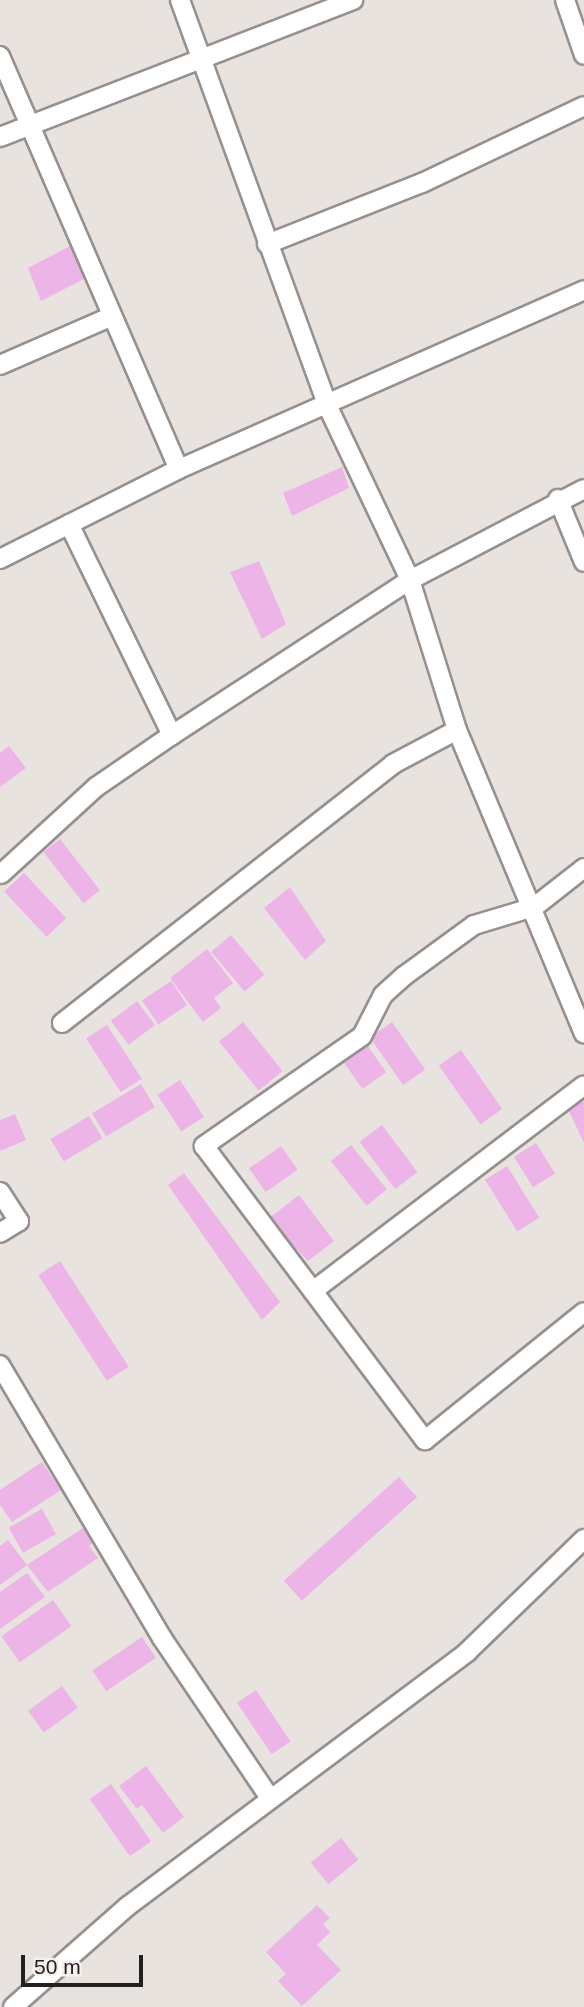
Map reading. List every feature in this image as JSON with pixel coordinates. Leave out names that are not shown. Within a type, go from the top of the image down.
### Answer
[{"type":"street","points":[[180,0],[328,407],[410,580],[457,730],[534,907],[584,1034]]},
{"type":"street","points":[[0,137],[353,0]]},
{"type":"street","points":[[565,0],[584,55]]},
{"type":"street","points":[[0,56],[179,469]]},
{"type":"street","points":[[267,244],[422,183],[584,106]]},
{"type":"street","points":[[0,559],[179,469],[328,407],[584,290]]},
{"type":"street","points":[[0,365],[112,316]]},
{"type":"street","points":[[1,874],[66,811],[172,735],[410,580],[558,499],[584,489]]},
{"type":"street","points":[[558,499],[584,562]]},
{"type":"street","points":[[69,524],[172,735]]},
{"type":"street","points":[[62,1023],[393,764],[457,730]]},
{"type":"street","points":[[584,868],[534,907],[474,925],[383,995],[362,1036],[204,1146],[425,1440],[584,1312]]},
{"type":"street","points":[[313,1291],[584,1085]]},
{"type":"street","points":[[0,1192],[19,1222],[0,1233]]},
{"type":"street","points":[[0,1365],[162,1637],[270,1798]]},
{"type":"street","points":[[13,2007],[128,1906],[467,1652],[584,1539]]},
{"type":"building","points":[[72,245],[84,279],[41,301],[28,268]]},
{"type":"building","points":[[342,467],[349,488],[292,516],[283,493]]},
{"type":"building","points":[[259,561],[286,624],[262,639],[230,572]]},
{"type":"building","points":[[9,746],[26,768],[0,787],[0,753]]},
{"type":"building","points":[[60,839],[100,890],[83,903],[43,852]]},
{"type":"building","points":[[24,873],[66,918],[47,937],[4,891]]},
{"type":"building","points":[[290,887],[326,941],[305,960],[264,908]]},
{"type":"building","points":[[231,935],[264,975],[245,992],[211,952]]},
{"type":"building","points":[[207,949],[233,983],[214,998],[221,1008],[203,1022],[170,978]]},
{"type":"building","points":[[171,981],[187,1005],[158,1025],[142,1001]]},
{"type":"building","points":[[137,1001],[155,1025],[129,1045],[111,1021]]},
{"type":"building","points":[[243,1022],[283,1071],[259,1090],[219,1042]]},
{"type":"building","points":[[392,1022],[425,1070],[403,1085],[370,1037]]},
{"type":"building","points":[[107,1025],[142,1079],[121,1092],[86,1039]]},
{"type":"building","points":[[365,1042],[386,1072],[362,1089],[341,1059]]},
{"type":"building","points":[[461,1050],[502,1109],[480,1124],[439,1065]]},
{"type":"building","points":[[180,1080],[204,1117],[181,1132],[157,1095]]},
{"type":"building","points":[[141,1084],[155,1107],[106,1137],[92,1113]]},
{"type":"building","points":[[584,1101],[584,1143],[568,1109]]},
{"type":"building","points":[[15,1114],[26,1140],[0,1151],[0,1120]]},
{"type":"building","points":[[89,1116],[102,1138],[64,1161],[50,1139]]},
{"type":"building","points":[[382,1125],[418,1172],[395,1189],[360,1142]]},
{"type":"building","points":[[536,1143],[555,1174],[533,1187],[514,1157]]},
{"type":"building","points":[[351,1145],[387,1189],[367,1206],[331,1161]]},
{"type":"building","points":[[281,1146],[298,1170],[266,1192],[249,1168]]},
{"type":"building","points":[[507,1166],[539,1218],[517,1232],[485,1180]]},
{"type":"building","points":[[184,1173],[280,1302],[262,1320],[168,1185]]},
{"type":"building","points":[[299,1195],[334,1241],[308,1261],[268,1219]]},
{"type":"building","points":[[60,1261],[129,1367],[107,1381],[38,1275]]},
{"type":"building","points":[[42,1462],[61,1490],[12,1522],[0,1505],[0,1490]]},
{"type":"building","points":[[399,1477],[417,1497],[302,1601],[284,1581]]},
{"type":"building","points":[[42,1509],[56,1534],[23,1553],[9,1527]]},
{"type":"building","points":[[86,1526],[96,1541],[89,1546],[98,1558],[48,1592],[27,1565]]},
{"type":"building","points":[[8,1540],[27,1565],[0,1585],[0,1546]]},
{"type":"building","points":[[27,1573],[45,1597],[0,1629],[0,1592]]},
{"type":"building","points":[[53,1600],[71,1626],[20,1662],[1,1636]]},
{"type":"building","points":[[142,1637],[156,1658],[106,1691],[92,1671]]},
{"type":"building","points":[[62,1686],[78,1708],[44,1733],[28,1711]]},
{"type":"building","points":[[256,1690],[291,1741],[272,1754],[237,1703]]},
{"type":"building","points":[[146,1766],[184,1817],[163,1833],[142,1805],[137,1809],[119,1786]]},
{"type":"building","points":[[111,1784],[151,1841],[130,1856],[90,1799]]},
{"type":"building","points":[[341,1838],[359,1860],[328,1884],[311,1863]]},
{"type":"building","points":[[317,1905],[330,1918],[323,1924],[330,1932],[317,1945],[341,1970],[302,2006],[278,1981],[286,1974],[266,1952]]}]
